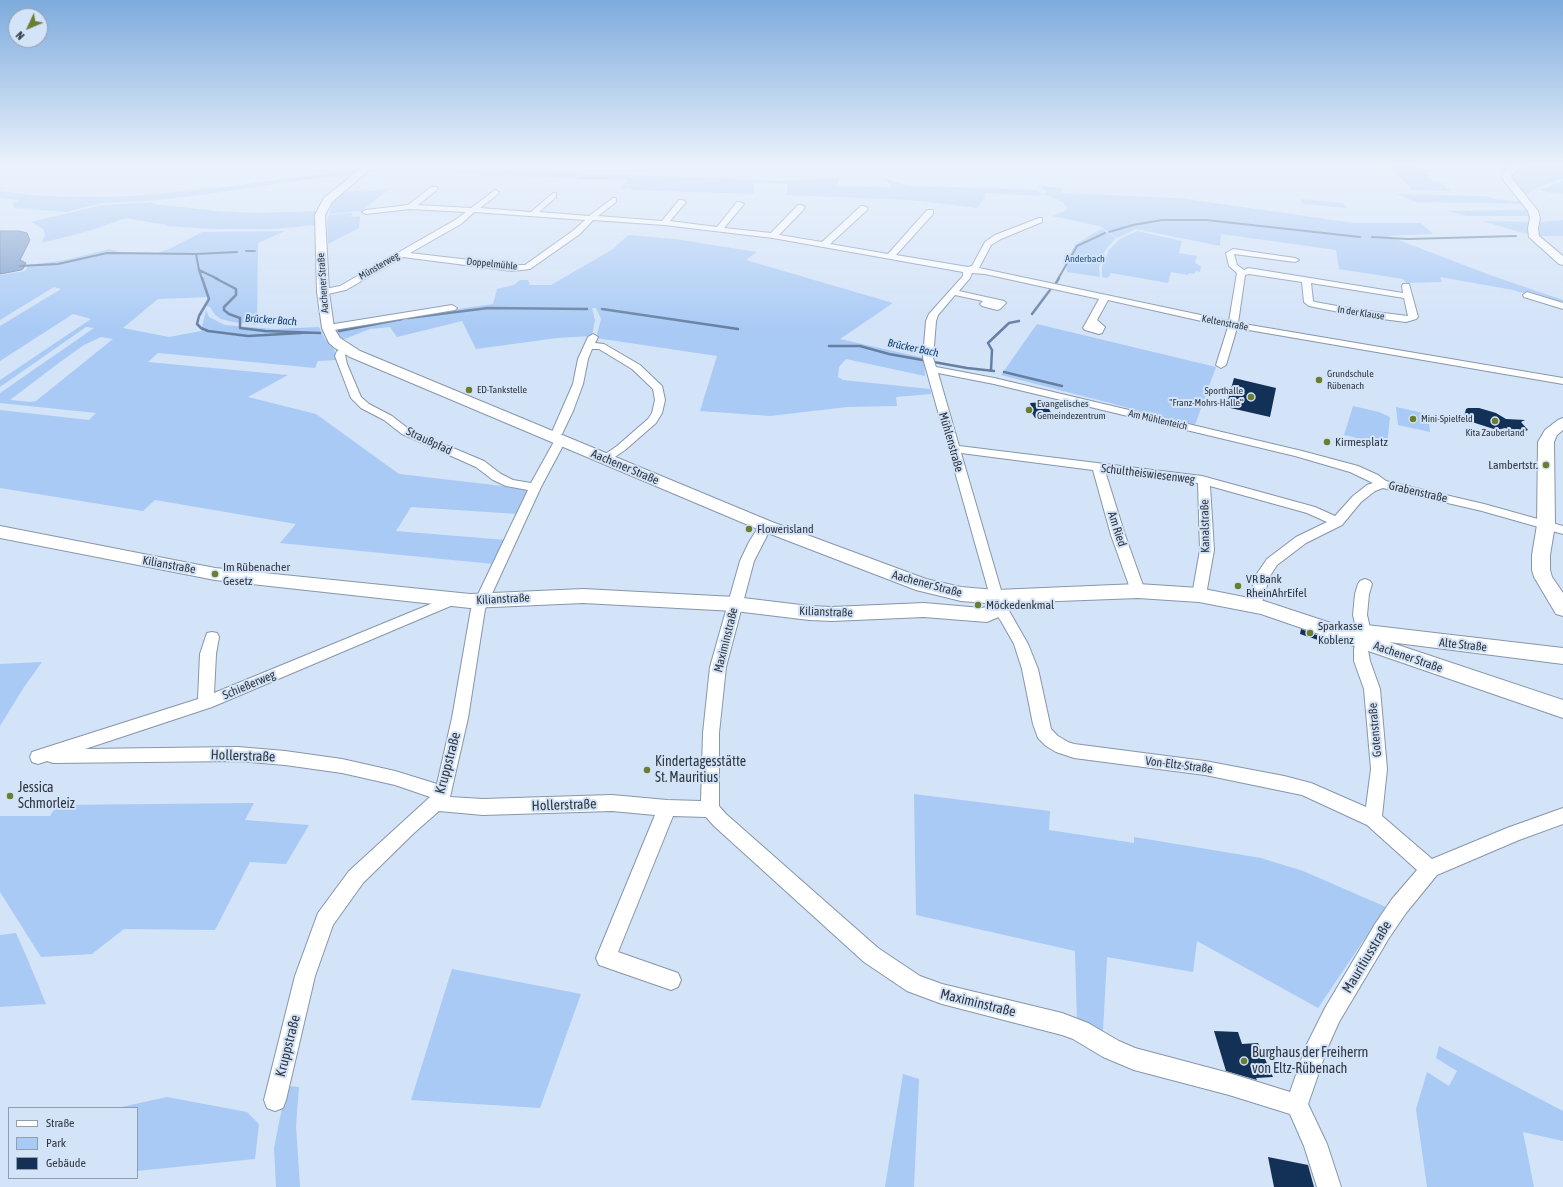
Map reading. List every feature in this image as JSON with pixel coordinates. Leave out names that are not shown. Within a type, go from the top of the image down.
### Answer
[{"type":"main road","name":"Aachener Straße","points":[[320,219],[323,292],[328,328],[334,340],[347,350],[559,436],[605,459],[766,526],[906,580],[996,603],[1138,591],[1199,595],[1254,606],[1320,627],[1363,637],[1563,709]]},
{"type":"main road","points":[[1535,219],[1533,228],[1534,237],[1563,262]]},
{"type":"main road","points":[[1563,423],[1550,433],[1546,442],[1555,528],[1542,546],[1541,570],[1543,577],[1563,609]]},
{"type":"main road","name":"Kilianstraße","points":[[0,532],[215,574],[454,599],[481,600],[583,596],[735,604],[809,613],[832,614],[924,610],[987,615],[996,603]]},
{"type":"main road","name":"Alte Straße","points":[[1363,637],[1432,641],[1563,656]]},
{"type":"street","name":"Münsterweg","points":[[323,292],[343,288],[461,219]]},
{"type":"street","name":"Doppelmühle","points":[[401,254],[512,268],[526,267],[577,232],[589,219]]},
{"type":"street","name":"Keltenstraße","points":[[611,219],[664,223],[773,236],[968,270],[991,272],[1233,325],[1563,381]]},
{"type":"street","points":[[664,223],[667,219]]},
{"type":"street","points":[[719,229],[727,219]]},
{"type":"street","points":[[773,236],[789,219]]},
{"type":"street","points":[[825,244],[852,219]]},
{"type":"street","points":[[890,256],[923,219]]},
{"type":"street","name":"Mühlenstraße","points":[[996,603],[929,364],[931,321],[934,314],[967,276],[969,272],[968,270],[975,268],[988,244],[998,237],[1039,220]]},
{"type":"street","points":[[1221,366],[1233,325],[1241,274],[1243,273],[1233,266],[1230,253],[1233,251],[1295,259]]},
{"type":"street","name":"In der Klause","points":[[1243,273],[1248,272],[1306,280],[1408,296]]},
{"type":"street","name":"In der Klause","points":[[1306,280],[1309,302],[1312,304],[1360,313],[1411,319],[1413,317],[1406,286]]},
{"type":"street","points":[[953,292],[989,300]]},
{"type":"street","points":[[1527,295],[1563,306]]},
{"type":"street","points":[[1092,321],[1102,304],[1104,297]]},
{"type":"street","name":"Aachener Straße","points":[[328,328],[452,308]]},
{"type":"street","name":"Kruppstraße","points":[[275,1100],[305,976],[326,920],[356,876],[439,798],[460,718],[475,620],[481,600],[559,436],[576,391],[583,358],[592,341],[636,367],[658,388],[660,400],[658,413],[652,421],[621,448],[605,459]]},
{"type":"street","name":"Straußpfad","points":[[347,350],[341,353],[340,356],[346,375],[356,398],[360,402],[388,418],[406,432],[480,464],[505,481],[535,487]]},
{"type":"street","name":"Am Mühlenteich","points":[[929,364],[994,381],[1298,453],[1354,469],[1374,478],[1382,484]]},
{"type":"street","name":"Schultheiswiesenweg","points":[[954,449],[1204,481],[1311,510],[1338,522]]},
{"type":"street","name":"Am Ried","points":[[1098,468],[1118,535],[1138,591]]},
{"type":"street","name":"Kanalstraße","points":[[1199,595],[1207,550],[1204,481]]},
{"type":"street","name":"Grabenstraße","points":[[1254,606],[1263,575],[1272,562],[1301,540],[1338,522],[1357,499],[1371,488],[1382,484],[1470,504],[1555,528]]},
{"type":"street","name":"Maximinstraße","points":[[766,526],[751,550],[718,667],[711,732],[710,795],[711,809],[720,820],[871,955],[914,984],[942,994],[1062,1024],[1080,1031],[1111,1049],[1134,1059],[1229,1084],[1284,1102],[1297,1104]]},
{"type":"street","points":[[1363,637],[1360,615],[1362,594],[1365,584]]},
{"type":"street","name":"Schießerweg","points":[[38,757],[206,703],[454,599]]},
{"type":"street","name":"Von-Eltz-Straße","points":[[996,603],[1010,622],[1021,644],[1030,668],[1041,724],[1044,733],[1052,741],[1062,747],[1074,751],[1205,768],[1305,788],[1373,819],[1430,868]]},
{"type":"street","points":[[206,703],[208,654],[212,637]]},
{"type":"street","name":"Gotenstraße","points":[[1363,637],[1361,650],[1362,661],[1372,689],[1379,769],[1373,819]]},
{"type":"street","name":"Hollerstraße","points":[[38,757],[238,754],[286,758],[342,766],[395,778],[439,798],[483,807],[612,803],[667,808]]},
{"type":"street","points":[[671,980],[606,958],[667,808],[711,809]]},
{"type":"street","name":"Mauritiusstraße","points":[[1297,1104],[1317,1046],[1332,1015],[1382,931],[1399,906],[1430,868],[1513,834],[1563,816]]},
{"type":"street","points":[[1297,1104],[1315,1144],[1329,1187]]},
{"type":"green space","points":[[42,219],[122,219],[92,230],[42,243],[45,234],[43,229],[31,222]]},
{"type":"green space","points":[[134,219],[316,219],[315,225],[276,229],[211,229],[166,226],[167,225]]},
{"type":"green space","points":[[328,219],[360,219],[359,228],[328,244]]},
{"type":"green space","points":[[1068,219],[1329,219],[1354,223],[1421,223],[1433,234],[1388,236],[1490,275],[1563,300],[1563,305],[1513,290],[1440,277],[1442,282],[1406,283],[1403,279],[1339,269],[1336,250],[1221,234],[1220,246],[1136,229],[1117,238],[1100,226]]},
{"type":"green space","points":[[1563,220],[1563,236],[1536,236],[1535,231],[1539,222]]},
{"type":"green space","points":[[1483,221],[1530,222],[1530,234],[1526,234]]},
{"type":"green space","name":"Anderbach","points":[[1102,229],[1116,238],[1106,249],[1102,257],[1099,267],[1100,277],[1067,272],[1066,262],[1075,245]]},
{"type":"green space","points":[[285,231],[258,243],[257,325],[221,319],[215,315],[210,307],[206,306],[208,297],[158,299],[123,328],[169,337],[201,331],[206,309],[209,317],[225,325],[274,329],[319,327],[325,339],[335,350],[338,360],[318,361],[315,368],[158,353],[148,362],[288,375],[248,397],[316,414],[399,474],[528,489],[518,514],[411,507],[396,531],[506,540],[493,564],[280,543],[296,524],[155,500],[143,511],[0,488],[0,410],[89,420],[96,413],[0,403],[0,393],[94,328],[86,327],[0,387],[0,380],[91,319],[73,314],[0,361],[0,326],[61,289],[54,287],[0,320],[0,275],[25,271],[29,265],[65,260],[110,249],[119,252],[157,253],[169,249],[202,232]],"holes":[[[101,337],[113,339],[36,401],[30,402],[10,400],[84,345]]]},
{"type":"green space","points":[[1137,231],[1182,241],[1179,253],[1197,256],[1195,263],[1201,266],[1200,272],[1196,271],[1194,274],[1189,273],[1188,275],[1171,272],[1168,283],[1111,273],[1108,278],[1102,277],[1102,267],[1109,250],[1120,239]]},
{"type":"green space","points":[[628,235],[675,239],[757,252],[746,260],[893,303],[840,339],[924,358],[925,376],[846,359],[839,367],[838,377],[843,380],[930,389],[931,394],[896,397],[897,406],[847,407],[770,416],[700,411],[717,356],[596,338],[601,319],[596,308],[592,308],[595,320],[592,336],[557,338],[476,349],[462,321],[397,337],[390,327],[370,329],[342,340],[337,335],[336,330],[407,316],[493,304],[497,289],[514,285],[520,280],[528,280],[530,285],[551,285],[613,249]]},
{"type":"green space","points":[[1037,324],[1216,367],[1195,425],[1001,375]]},
{"type":"green space","points":[[1353,406],[1379,412],[1390,417],[1387,445],[1344,435]]},
{"type":"green space","name":"Mini-Spielfeld","points":[[1396,407],[1428,414],[1430,432],[1398,425]]},
{"type":"green space","points":[[42,662],[24,687],[0,726],[0,664]]},
{"type":"green space","points":[[914,794],[1050,811],[1049,830],[1134,843],[1134,837],[1261,858],[1303,871],[1386,907],[1318,1008],[1197,941],[1193,972],[1107,957],[1103,1031],[1077,1022],[1075,951],[916,915]]},
{"type":"green space","points":[[254,803],[245,820],[309,825],[286,864],[250,862],[215,930],[124,929],[92,954],[41,957],[0,892],[0,816],[50,816],[57,805]]},
{"type":"green space","points":[[16,933],[46,1004],[0,1007],[0,935]]},
{"type":"green space","points":[[452,969],[581,994],[540,1108],[411,1100]]},
{"type":"green space","points":[[1439,1046],[1563,1111],[1563,1141],[1523,1132],[1534,1187],[1427,1187],[1416,1109],[1427,1072],[1449,1086],[1457,1071],[1436,1058]]},
{"type":"green space","points":[[903,1074],[919,1079],[914,1187],[885,1187]]},
{"type":"green space","points":[[288,1086],[299,1087],[296,1126],[300,1187],[276,1187],[274,1148],[286,1088]]},
{"type":"green space","points":[[167,1097],[247,1112],[259,1124],[255,1159],[138,1171],[138,1107],[122,1107]]},
{"type":"shaded area","points":[[0,231],[19,231],[27,233],[30,240],[20,260],[26,263],[23,269],[0,274]]},
{"type":"building","name":"Sporthalle \"Franz-Mohrs-Halle\"","points":[[1234,378],[1276,388],[1270,417],[1226,407]]},
{"type":"building","name":"Evangelisches Gemeindezentrum","points":[[1045,402],[1054,418],[1035,418],[1028,406],[1031,406],[1030,403]]},
{"type":"building","name":"Kita Zauberland","points":[[1479,408],[1496,413],[1506,419],[1525,420],[1521,422],[1528,430],[1517,434],[1505,428],[1497,430],[1475,423],[1464,417],[1466,409]]},
{"type":"building","points":[[1301,629],[1319,636],[1318,640],[1300,634]]},
{"type":"building","name":"Burghaus der Freiherrn von Eltz-Rübenach","points":[[1214,1031],[1238,1032],[1242,1044],[1258,1043],[1273,1077],[1256,1078],[1257,1080],[1226,1071]]},
{"type":"building","points":[[1268,1157],[1308,1165],[1314,1187],[1274,1187]]},
{"type":"waterway","name":"Anderbach","points":[[1109,232],[1133,225],[1162,220],[1206,220],[1360,237]]},
{"type":"waterway","name":"Anderbach","points":[[1058,279],[1077,246],[1105,233]]},
{"type":"waterway","name":"Anderbach","points":[[1372,237],[1408,239],[1516,236]]},
{"type":"waterway","points":[[246,251],[255,251]]},
{"type":"waterway","points":[[196,254],[237,252]]},
{"type":"waterway","name":"Brücker Bach","points":[[20,266],[58,264],[107,253],[196,254]]},
{"type":"waterway","name":"Brücker Bach","points":[[196,254],[199,270]]},
{"type":"waterway","name":"Brücker Bach","points":[[199,270],[218,279]]},
{"type":"waterway","name":"Brücker Bach","points":[[199,270],[202,279]]},
{"type":"waterway","points":[[202,278],[209,299],[199,316],[197,324],[201,328],[208,331],[248,336],[301,333]]},
{"type":"waterway","name":"Brücker Bach","points":[[215,278],[236,289],[236,295],[224,307],[224,310],[229,314],[240,318],[240,328],[265,331],[320,333]]},
{"type":"waterway","name":"Anderbach","points":[[1056,283],[1059,278]]},
{"type":"waterway","name":"Anderbach","points":[[1032,314],[1050,290]]},
{"type":"waterway","name":"Brücker Bach","points":[[408,318],[488,308],[587,309]]},
{"type":"waterway","name":"Brücker Bach","points":[[602,309],[738,329]]},
{"type":"waterway","name":"Brücker Bach","points":[[339,331],[402,319]]},
{"type":"waterway","name":"Anderbach","points":[[991,370],[992,350],[988,343],[1009,323],[1019,321]]},
{"type":"waterway","name":"Brücker Bach","points":[[829,346],[860,346],[889,354],[967,368],[994,371]]},
{"type":"waterway","name":"Brücker Bach","points":[[1004,372],[1062,386]]},
{"type":"place","name":"Grundschule Rübenach","points":[[1319,380]]},
{"type":"place","name":"ED-Tankstelle","points":[[469,390]]},
{"type":"place","name":"Sporthalle \"Franz-Mohrs-Halle\"","points":[[1251,397]]},
{"type":"place","name":"Evangelisches Gemeindezentrum","points":[[1029,410]]},
{"type":"place","name":"Mini-Spielfeld","points":[[1413,419]]},
{"type":"place","name":"Kita Zauberland","points":[[1495,421]]},
{"type":"place","name":"Kirmesplatz","points":[[1327,442]]},
{"type":"place","name":"Lambertstr.","points":[[1546,465]]},
{"type":"place","name":"Flowerisland","points":[[749,529]]},
{"type":"place","name":"Im Rübenacher Gesetz","points":[[215,574]]},
{"type":"place","name":"VR Bank RheinAhrEifel","points":[[1238,586]]},
{"type":"place","name":"Möckedenkmal","points":[[978,605]]},
{"type":"place","name":"Sparkasse Koblenz","points":[[1310,633]]},
{"type":"place","name":"Kindertagesstätte St. Mauritius","points":[[647,770]]},
{"type":"place","name":"Jessica Schmorleiz","points":[[10,796]]},
{"type":"place","name":"Burghaus der Freiherrn von Eltz-Rübenach","points":[[1244,1061]]}]
